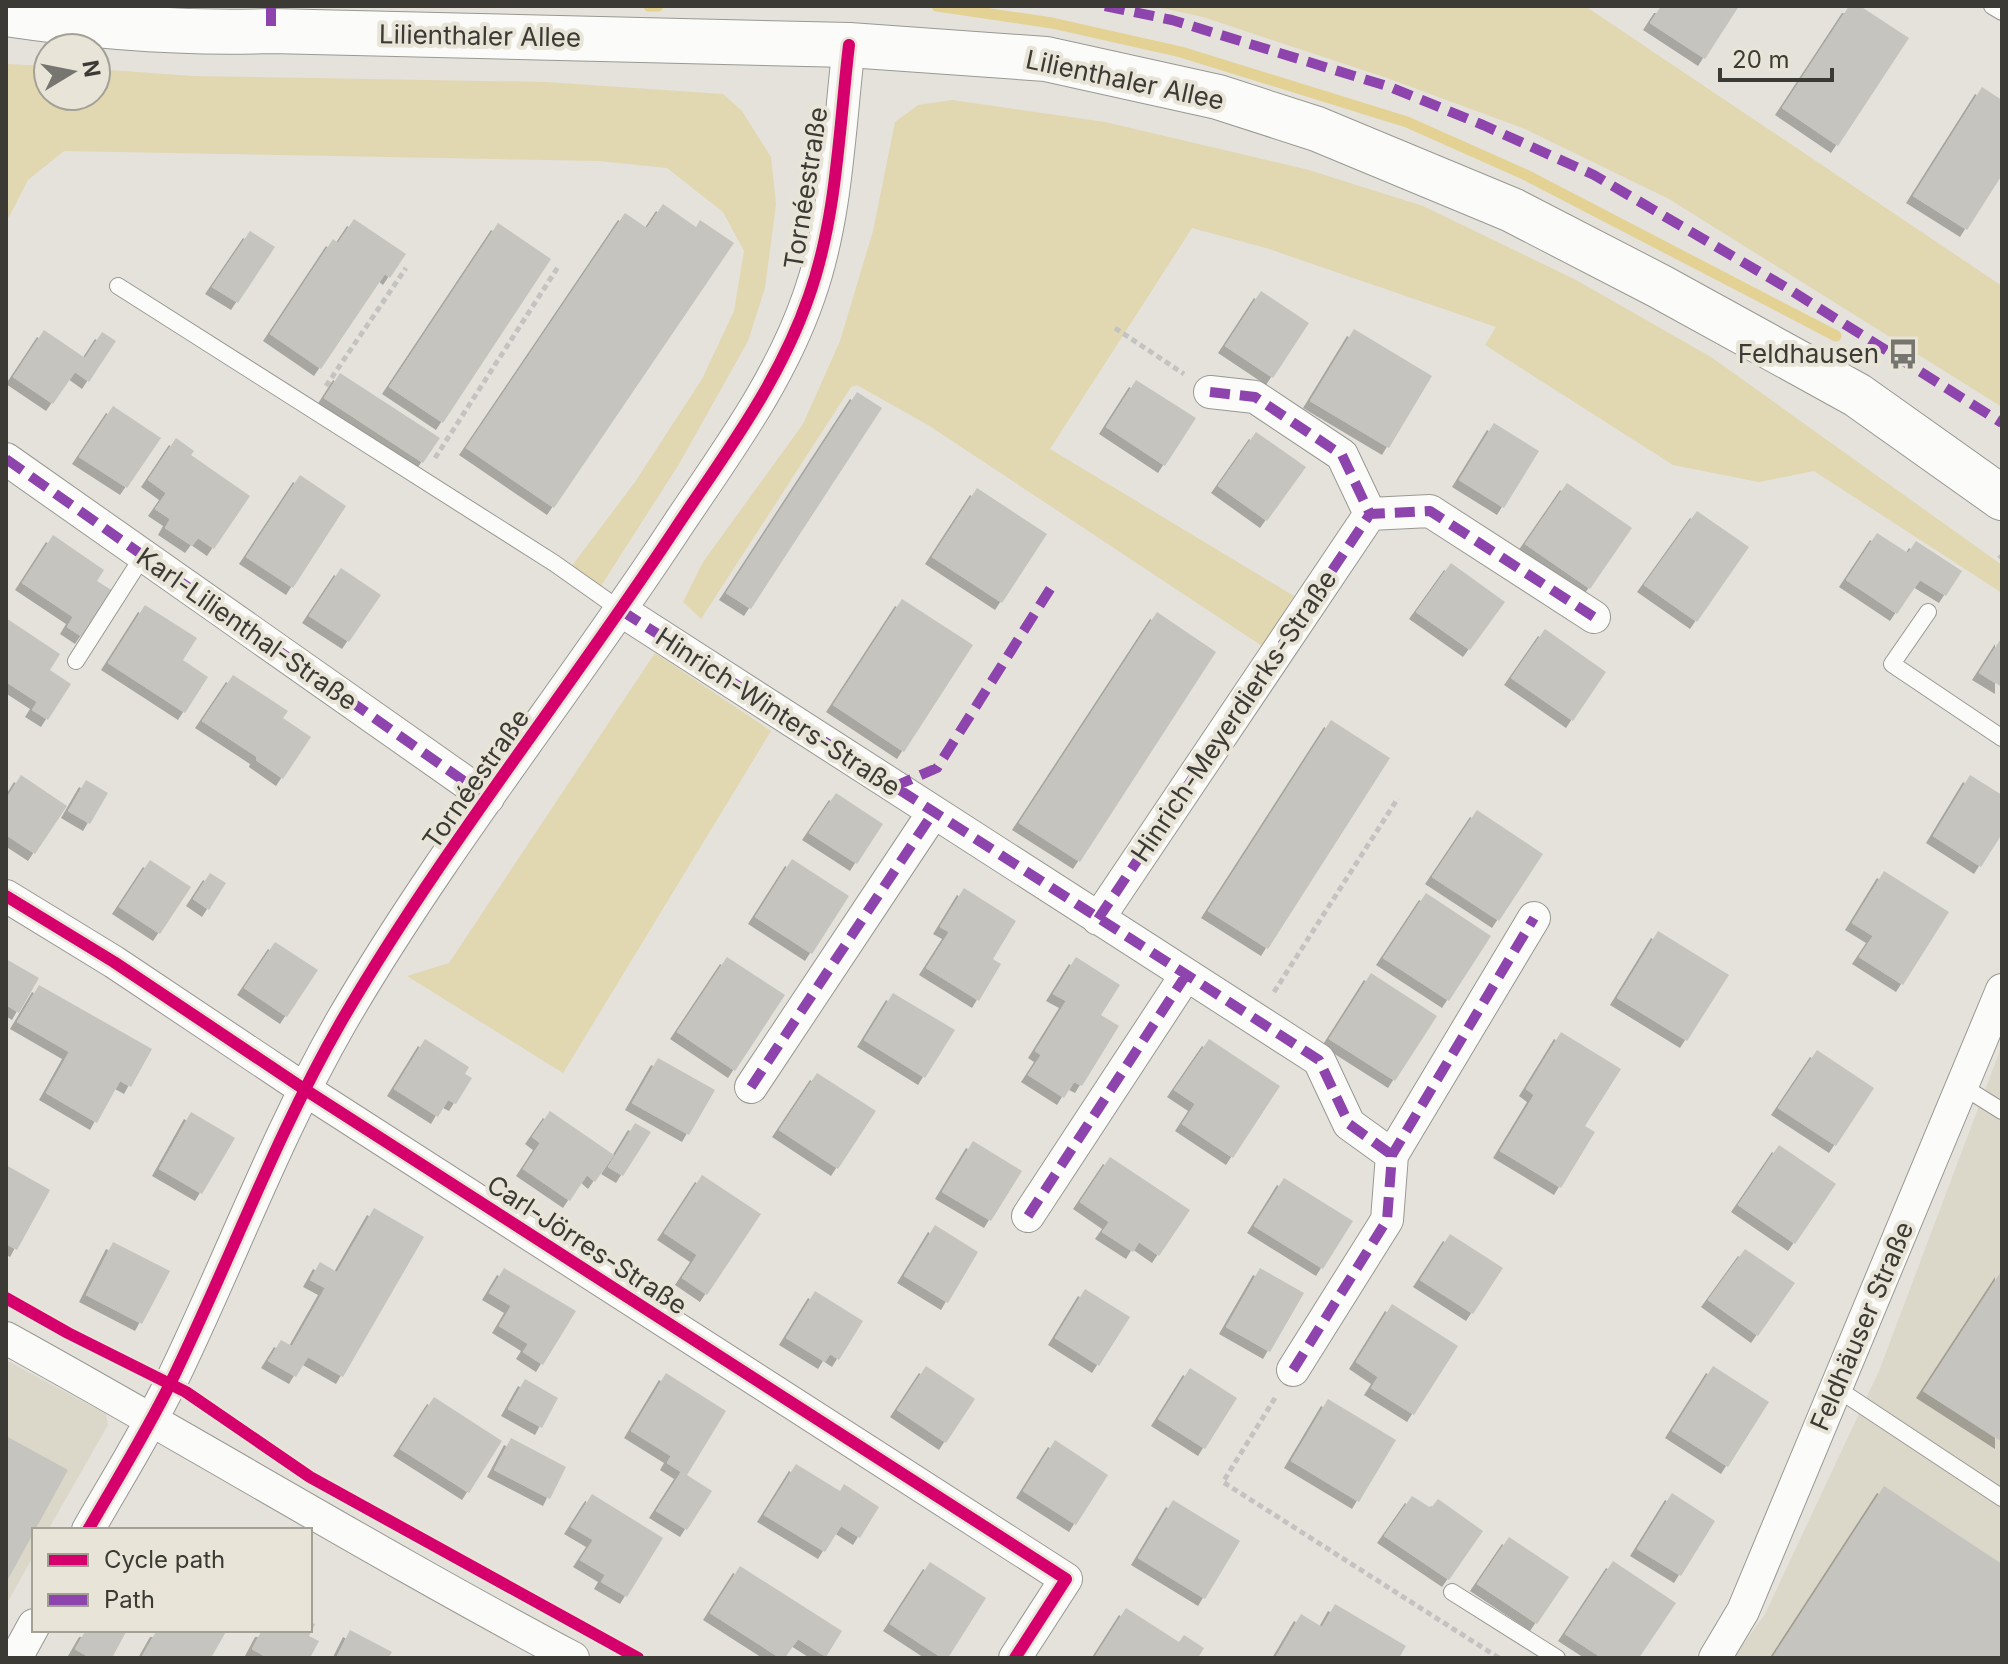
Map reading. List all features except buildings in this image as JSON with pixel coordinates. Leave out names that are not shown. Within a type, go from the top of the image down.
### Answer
[{"type":"main road","name":"Lilienthaler Allee","points":[[6,14],[215,32],[849,45],[1046,59],[1218,97],[1317,129],[1512,210],[1659,286],[1857,395],[2002,498]]},
{"type":"street","name":"Tornéestraße","points":[[89,1528],[170,1383],[304,1089],[342,1021],[488,798],[622,611],[772,383],[810,295],[828,223],[849,45]]},
{"type":"street","points":[[1210,392],[1255,397],[1342,455],[1370,514],[1430,511],[1594,617]]},
{"type":"street","name":"Karl-Lilienthal-Straße","points":[[6,459],[488,798]]},
{"type":"street","name":"Hinrich-Meyerdierks-Straße","points":[[1098,919],[1370,514]]},
{"type":"street","name":"Hinrich-Winters-Straße","points":[[622,611],[1319,1060],[1349,1124],[1392,1155]]},
{"type":"street","points":[[751,1087],[933,813]]},
{"type":"street","name":"Carl-Jörres-Straße","points":[[6,896],[114,962],[304,1089],[1066,1579],[1015,1658]]},
{"type":"street","points":[[1293,1370],[1387,1220],[1392,1155],[1534,918]]},
{"type":"street","points":[[1028,1216],[1186,975]]},
{"type":"street","name":"Feldhäuser Straße","points":[[1715,1658],[1743,1611],[2002,990]]},
{"type":"street","points":[[6,1338],[152,1418],[436,1584],[573,1658]]},
{"type":"street","points":[[16,1658],[32,1629]]},
{"type":"lane","points":[[1992,6],[2002,12]]},
{"type":"lane","points":[[118,286],[554,563],[622,611]]},
{"type":"lane","points":[[76,661],[143,556]]},
{"type":"lane","points":[[1928,612],[1892,664],[2002,738]]},
{"type":"lane","points":[[1962,1086],[2002,1111]]},
{"type":"lane","points":[[1836,1388],[2002,1498]]},
{"type":"lane","points":[[1452,1592],[1557,1658]]},
{"type":"path","points":[[422,479],[558,267]]},
{"type":"path","points":[[311,408],[406,268]]},
{"type":"path","points":[[1115,328],[1210,392]]},
{"type":"path","points":[[1256,1020],[1398,798]]},
{"type":"path","points":[[1293,1370],[1223,1482],[1499,1658]]},
{"type":"shaded area","points":[[1152,6],[1585,6],[2002,286],[2002,407],[1669,199],[1525,129],[1387,78],[1203,17]]},
{"type":"shaded area","points":[[6,64],[32,65],[32,112],[112,112],[112,70],[192,76],[546,82],[723,94],[742,111],[771,157],[776,204],[765,288],[748,341],[679,464],[592,600],[565,575],[635,482],[702,379],[734,311],[744,251],[723,212],[667,168],[599,161],[64,151],[28,180],[9,217],[6,215]]},
{"type":"shaded area","points":[[952,100],[1105,122],[1309,170],[1423,206],[1576,280],[1711,357],[2002,565],[2002,593],[1814,471],[1759,482],[1673,465],[1485,345],[1496,327],[1266,248],[1192,228],[1050,449],[1294,596],[1262,646],[928,425],[857,385],[851,387],[701,619],[683,602],[703,562],[803,424],[840,341],[873,231],[895,122],[918,105]]},
{"type":"shaded area","points":[[655,653],[771,731],[563,1073],[407,976],[449,963]]},
{"type":"shaded area","points":[[2002,1045],[2002,1658],[1733,1658],[1765,1614],[1879,1371]]},
{"type":"shaded area","points":[[6,1360],[106,1414],[108,1425],[49,1528],[32,1528],[32,1559],[6,1605]]},
{"type":"waterway","points":[[649,6],[658,6]]},
{"type":"waterway","points":[[937,6],[1052,23],[1181,52],[1407,122],[1526,175],[1836,336]]},
{"type":"marked path","points":[[271,6],[271,31]]},
{"type":"marked path","points":[[1105,6],[1172,20],[1390,87],[1594,175],[1787,288],[2002,423]]},
{"type":"marked path","points":[[1210,392],[1255,397],[1342,455],[1370,514],[1430,511],[1594,617]]},
{"type":"marked path","points":[[6,459],[488,798]]},
{"type":"marked path","points":[[1098,919],[1370,514]]},
{"type":"marked path","points":[[893,787],[937,768],[1052,586]]},
{"type":"marked path","points":[[622,611],[1319,1060],[1349,1124],[1392,1155]]},
{"type":"marked path","points":[[751,1087],[933,813]]},
{"type":"marked path","points":[[1293,1370],[1387,1220],[1392,1155],[1534,918]]},
{"type":"marked path","points":[[1028,1216],[1186,975]]},
{"type":"cycle path","points":[[89,1528],[171,1382],[295,1110],[341,1022],[463,832],[716,469],[752,414],[783,357],[809,296],[826,235],[849,45]]},
{"type":"cycle path","points":[[6,896],[114,962],[304,1089],[1066,1579],[1015,1658]]},
{"type":"cycle path","points":[[6,1298],[186,1392],[310,1477],[638,1658]]},
{"type":"place","name":"Feldhausen","points":[[1903,354]]}]
